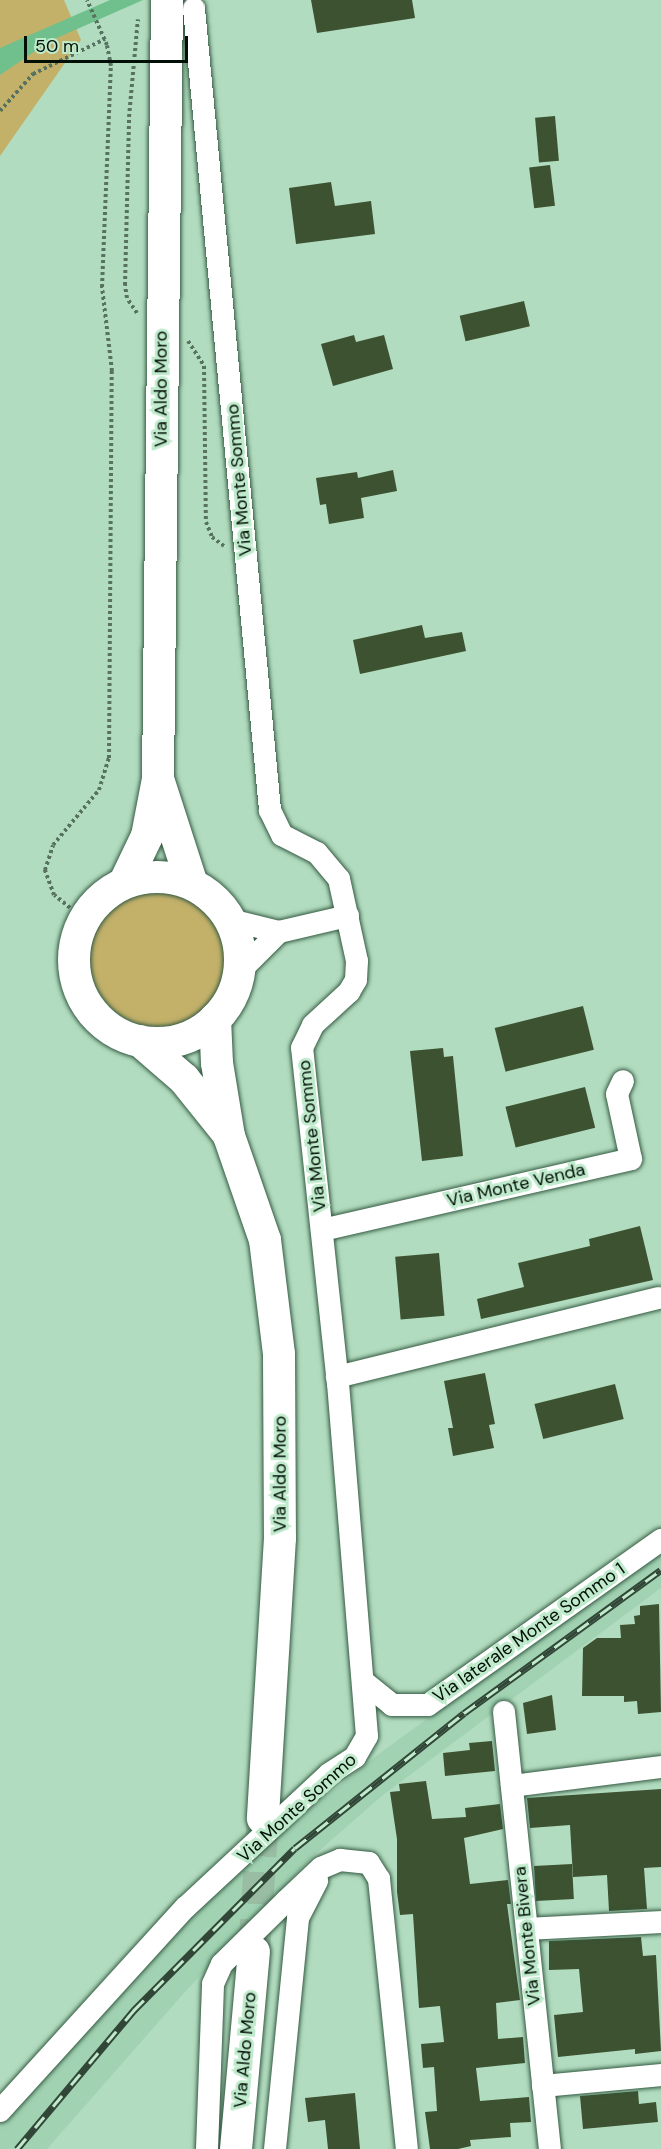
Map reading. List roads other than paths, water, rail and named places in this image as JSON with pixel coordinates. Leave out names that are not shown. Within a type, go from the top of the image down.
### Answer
[{"type":"main road","name":"Via Aldo Moro","points":[[125,882],[147,836],[158,779],[150,36],[180,4]]},
{"type":"main road","name":"Via Aldo Moro","points":[[158,779],[192,885]]},
{"type":"main road","points":[[158,877],[192,885],[207,894],[230,920],[238,945],[239,972],[226,1006],[215,1019],[184,1038],[140,1041],[100,1021],[77,983],[76,940],[84,919],[98,901],[125,882],[158,877]]},
{"type":"main road","name":"Via Aldo Moro","points":[[215,1019],[217,1063],[229,1136],[265,1240],[279,1354],[280,1538],[263,1818]]},
{"type":"main road","name":"Via Aldo Moro","points":[[140,1041],[184,1079],[229,1136]]},
{"type":"main road","name":"Via Aldo Moro","points":[[236,2149],[254,1952]]},
{"type":"street","name":"Via Monte Sommo","points":[[0,2111],[184,1908],[364,1746],[364,1682],[337,1377],[302,1048],[313,1025],[338,1006],[356,980],[357,962],[339,879],[331,865],[317,853],[282,835],[272,819],[245,549],[180,4]]},
{"type":"street","points":[[230,920],[279,932],[348,916]]},
{"type":"street","points":[[239,972],[279,932]]},
{"type":"street","name":"Via Monte Venda","points":[[322,1230],[631,1159],[617,1094],[623,1081]]},
{"type":"street","points":[[337,1377],[658,1298]]},
{"type":"street","name":"Via laterale Monte Sommo 1","points":[[364,1682],[371,1691],[392,1704],[428,1704],[661,1540]]},
{"type":"street","name":"Via Monte Bivera","points":[[504,1712],[550,2149]]},
{"type":"street","points":[[512,1786],[661,1767]]},
{"type":"street","points":[[275,2149],[298,1918],[311,1887],[340,1860]]},
{"type":"street","points":[[207,2149],[213,1984],[222,1964],[321,1868],[340,1860],[369,1863],[379,1879],[407,2149]]},
{"type":"street","points":[[527,1929],[661,1922]]},
{"type":"street","points":[[543,2086],[661,2076]]},
{"type":"tunnel","points":[[254,1952],[263,1818]]},
{"type":"railway","points":[[17,2149],[134,2010],[295,1848],[464,1713],[661,1570]]}]
